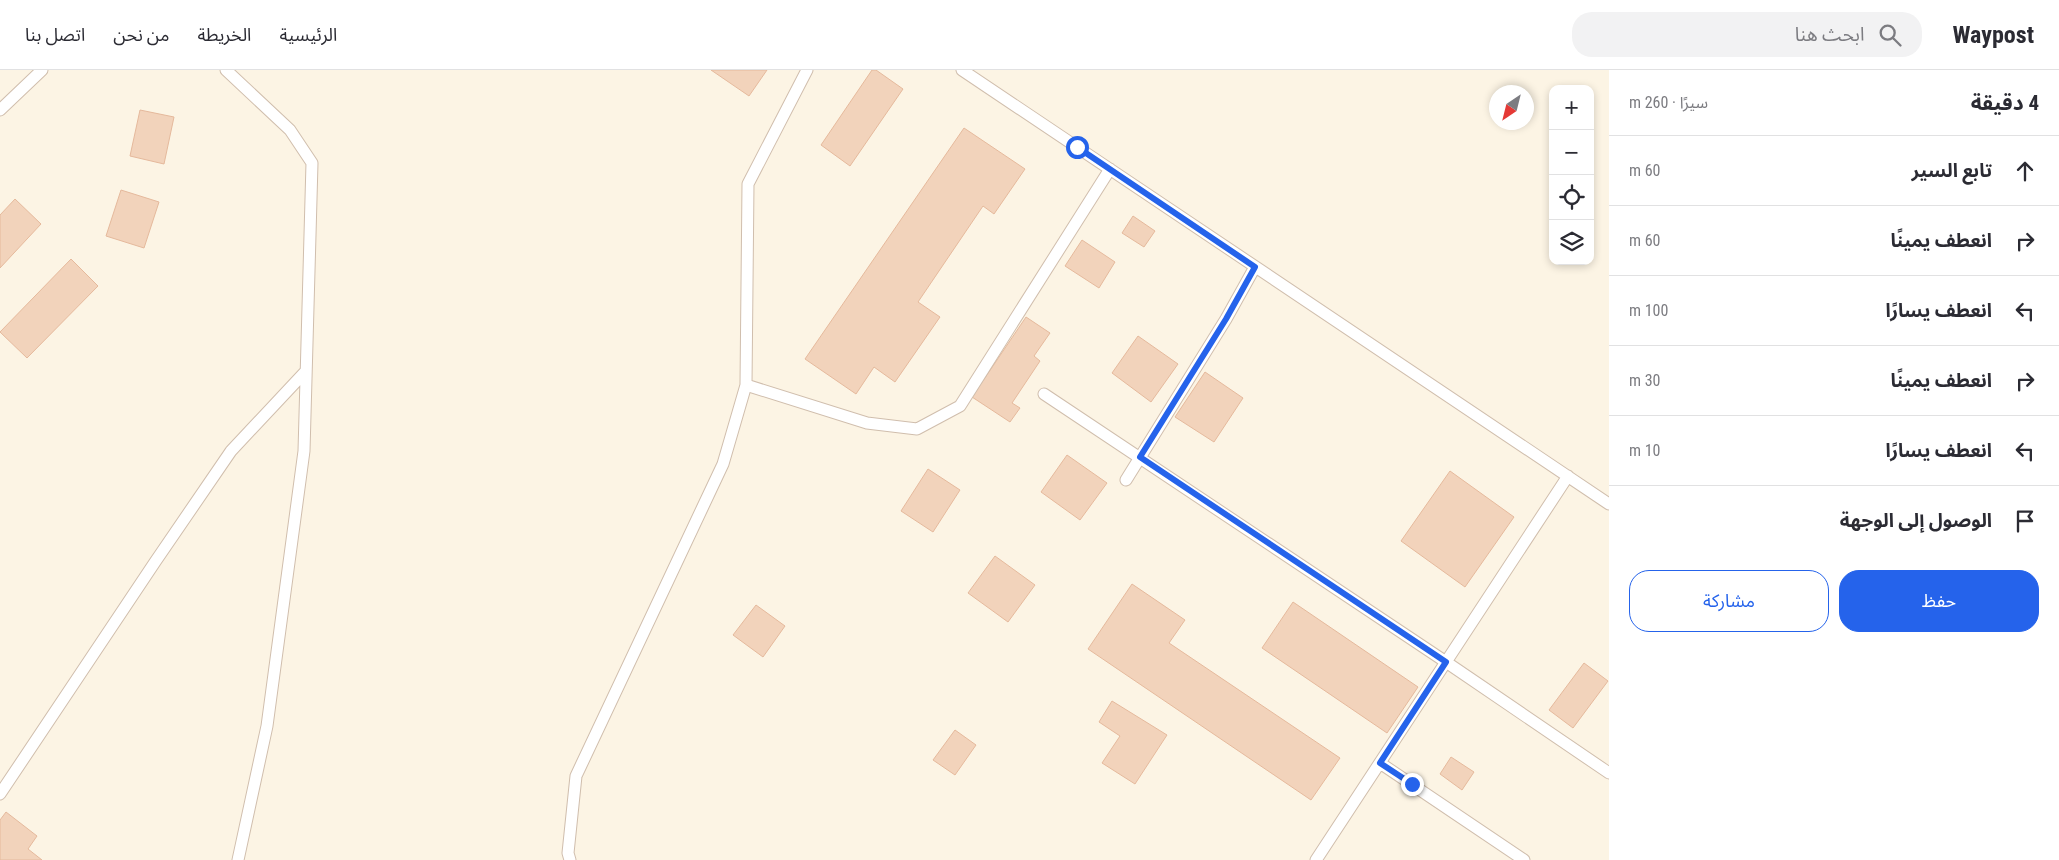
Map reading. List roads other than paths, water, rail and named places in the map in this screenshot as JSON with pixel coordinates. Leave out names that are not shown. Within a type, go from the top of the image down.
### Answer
[{"type":"lane","points":[[0,110],[42,70]]},
{"type":"lane","points":[[226,70],[290,130],[312,163],[304,452],[267,726],[238,860]]},
{"type":"lane","points":[[570,860],[568,853],[576,776],[723,464],[746,385],[748,184],[807,70]]},
{"type":"lane","points":[[962,70],[1609,504]]},
{"type":"lane","points":[[746,385],[867,423],[918,429],[960,406],[1110,169]]},
{"type":"lane","points":[[1126,480],[1226,319],[1255,267]]},
{"type":"lane","points":[[0,794],[231,451],[306,371]]},
{"type":"lane","points":[[1044,394],[1609,773]]},
{"type":"lane","points":[[1316,860],[1568,476]]},
{"type":"lane","points":[[1380,763],[1524,860]]}]
